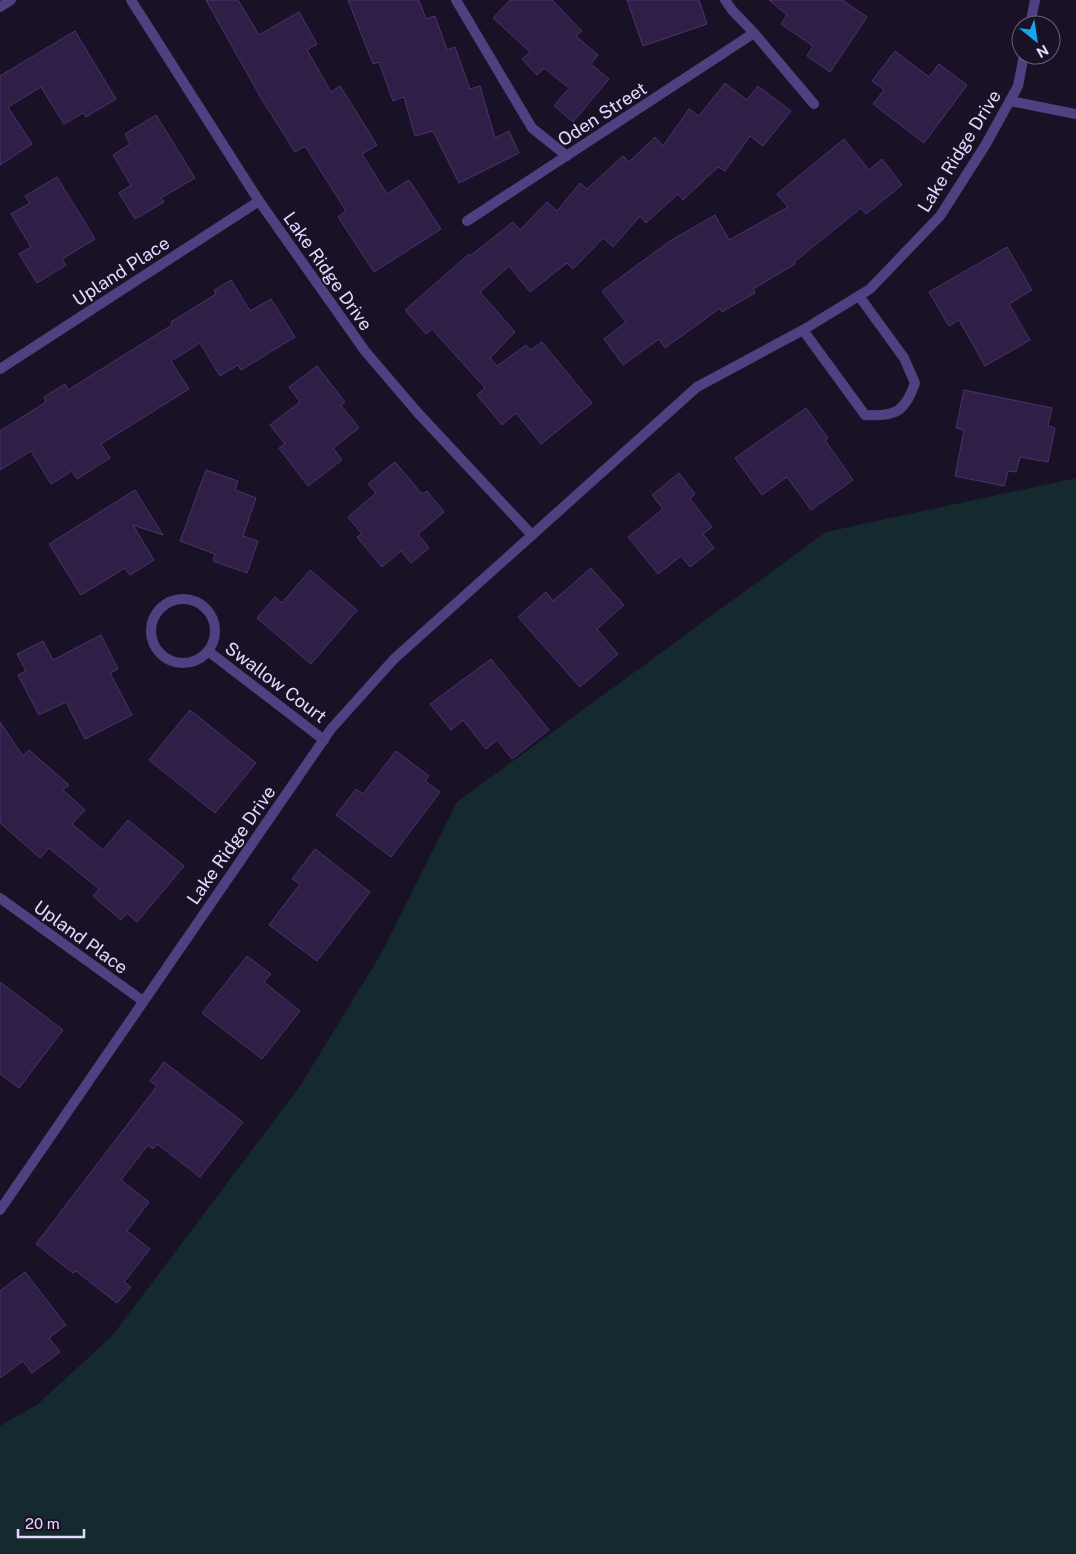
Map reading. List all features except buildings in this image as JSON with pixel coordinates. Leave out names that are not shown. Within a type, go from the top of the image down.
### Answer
[{"type":"street","points":[[0,7],[11,0]]},
{"type":"street","name":"Lake Ridge Drive","points":[[131,0],[259,201],[365,351],[418,413],[532,535]]},
{"type":"street","points":[[456,0],[532,128],[567,156]]},
{"type":"street","points":[[725,0],[814,104]]},
{"type":"street","points":[[1032,15],[1035,0]]},
{"type":"street","name":"Oden Street","points":[[467,221],[754,33]]},
{"type":"street","name":"Lake Ridge Drive","points":[[0,1210],[324,740],[394,659],[697,387],[803,330],[870,289],[940,216],[986,144],[1010,101],[1018,86],[1022,65]]},
{"type":"street","points":[[1010,101],[1076,114]]},
{"type":"street","name":"Upland Place","points":[[0,369],[259,201]]},
{"type":"street","points":[[803,330],[865,415],[885,416],[899,411],[910,398],[915,383],[904,358],[859,296]]},
{"type":"street","name":"Swallow Court","points":[[175,599],[195,600],[204,606],[212,618],[215,632],[208,651],[192,661],[184,663],[166,658],[154,645],[150,627],[158,610],[175,599]]},
{"type":"street","name":"Swallow Court","points":[[208,651],[324,740]]},
{"type":"street","name":"Upland Place","points":[[0,898],[143,1001]]},
{"type":"green space","points":[[1076,478],[1076,1554],[0,1554],[0,1426],[38,1404],[112,1336],[300,1086],[381,954],[457,802],[826,532]]}]
